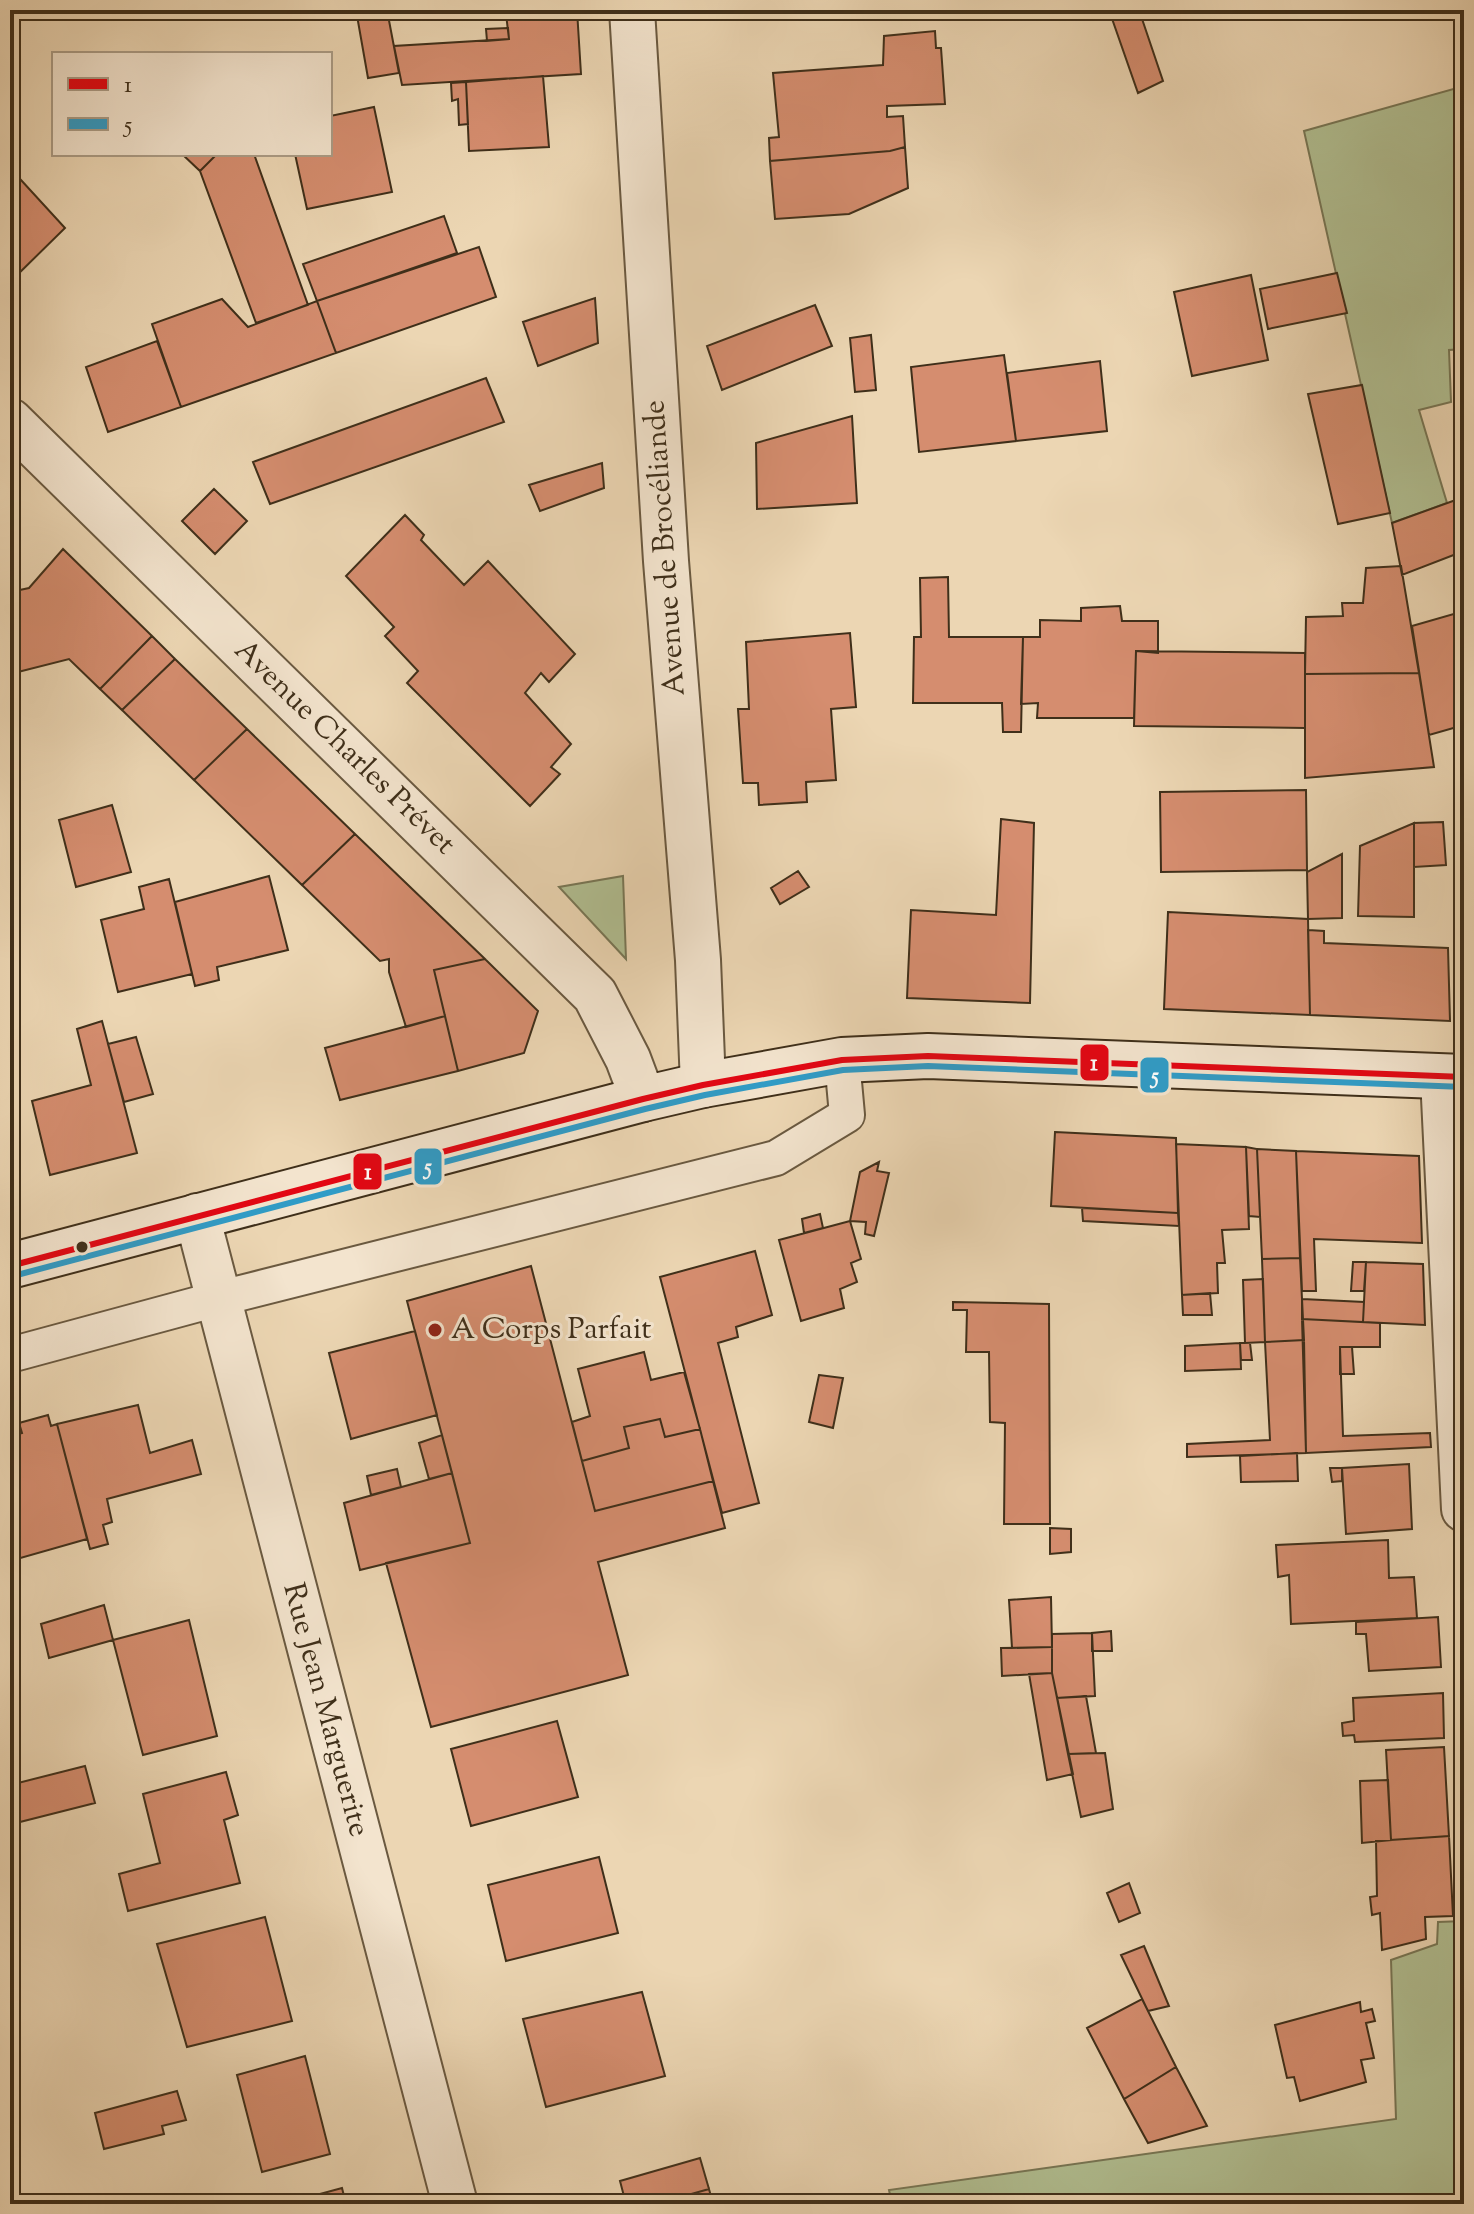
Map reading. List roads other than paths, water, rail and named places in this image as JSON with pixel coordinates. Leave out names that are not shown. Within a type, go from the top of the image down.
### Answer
[{"type":"street","name":"Avenue de Brocéliande","points":[[632,10],[666,561],[698,960],[703,1085]]},
{"type":"street","name":"Avenue Charles Prévet","points":[[10,421],[595,995],[628,1059],[643,1099]]},
{"type":"street","points":[[10,1266],[643,1099],[842,1060],[928,1056],[1453,1077],[1464,1509]]},
{"type":"street","name":"Rue Jean Marguerite","points":[[197,1216],[455,2204]]},
{"type":"lane","points":[[10,1355],[217,1299],[776,1158],[847,1115],[842,1060]]},
{"type":"place","name":"A Corps Parfait","points":[[435,1330]]}]
